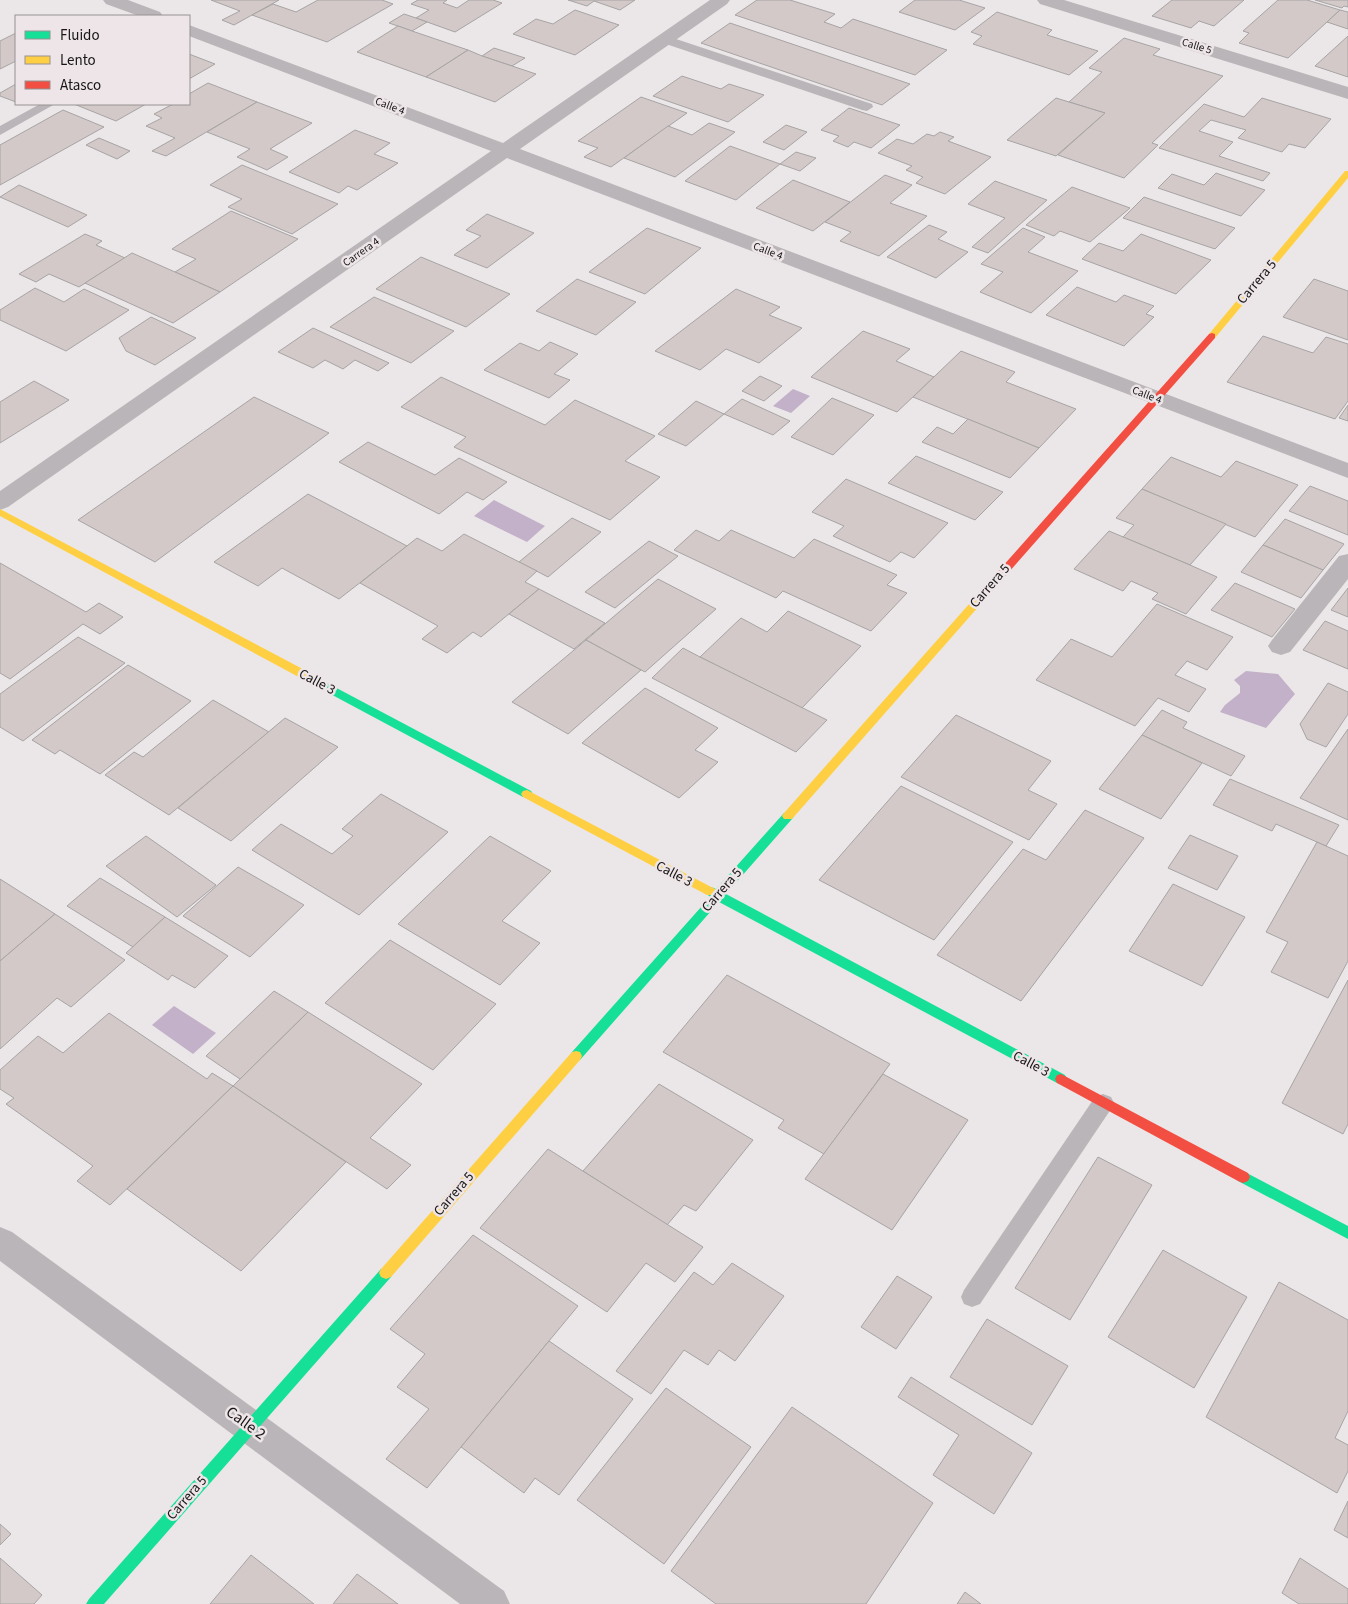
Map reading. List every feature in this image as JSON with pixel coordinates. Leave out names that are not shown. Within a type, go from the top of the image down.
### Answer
[{"type":"street","points":[[112,0],[151,15]]},
{"type":"street","name":"Carrera 4","points":[[0,502],[721,0]]},
{"type":"street","name":"Calle 5","points":[[1046,0],[1348,93]]},
{"type":"street","name":"Calle 4","points":[[190,30],[1348,471]]},
{"type":"street","name":"Carrera 5","points":[[94,1604],[1220,326],[1348,173]]},
{"type":"street","name":"Calle 3","points":[[0,512],[1348,1233]]},
{"type":"street","points":[[1281,646],[1348,562]]},
{"type":"street","name":"Calle 2","points":[[0,1242],[491,1604]]},
{"type":"lane","points":[[664,39],[867,107]]},
{"type":"lane","points":[[0,131],[48,105]]},
{"type":"lane","points":[[972,1297],[1103,1103]]},
{"type":"shaded area","points":[[793,389],[810,396],[791,413],[773,406]]},
{"type":"shaded area","points":[[494,500],[545,526],[527,542],[474,516]]},
{"type":"shaded area","points":[[1246,671],[1278,674],[1295,694],[1266,728],[1220,712],[1225,705],[1240,693],[1240,686],[1234,680]]},
{"type":"shaded area","points":[[174,1006],[216,1033],[193,1054],[152,1025]]},
{"type":"building","points":[[211,0],[279,0],[234,25],[222,20],[240,11]]},
{"type":"building","points":[[318,0],[382,0],[393,4],[327,42],[252,15],[273,4],[296,12]]},
{"type":"building","points":[[418,0],[447,0],[443,3],[457,8],[469,0],[493,0],[502,3],[455,32],[416,18],[429,10],[411,4]]},
{"type":"building","points":[[568,0],[635,0],[620,10],[594,1],[587,6]]},
{"type":"building","points":[[757,0],[790,0],[835,14],[824,22],[841,28],[853,19],[947,50],[915,75],[735,15]]},
{"type":"building","points":[[915,0],[959,0],[985,8],[955,30],[899,12]]},
{"type":"building","points":[[1172,0],[1244,0],[1214,26],[1199,21],[1191,28],[1152,16]]},
{"type":"building","points":[[1278,0],[1307,0],[1340,10],[1288,58],[1239,43],[1249,33],[1243,31]]},
{"type":"building","points":[[1315,0],[1348,0],[1348,7],[1344,6],[1342,8]]},
{"type":"building","points":[[575,10],[619,25],[575,55],[513,34],[536,19],[553,24]]},
{"type":"building","points":[[1340,10],[1348,12],[1348,29],[1327,22]]},
{"type":"building","points":[[997,12],[1052,30],[1047,35],[1098,51],[1069,75],[973,44],[982,36],[971,32]]},
{"type":"building","points":[[404,14],[427,22],[412,31],[389,23]]},
{"type":"building","points":[[730,23],[910,84],[882,105],[701,43]]},
{"type":"building","points":[[398,26],[468,50],[426,77],[357,52]]},
{"type":"building","points":[[15,34],[15,62],[0,69],[0,41]]},
{"type":"building","points":[[1348,36],[1348,77],[1315,66]]},
{"type":"building","points":[[1124,38],[1160,49],[1153,55],[1223,76],[1152,143],[1158,145],[1124,178],[1058,155],[1105,113],[1069,102],[1102,72],[1089,68]]},
{"type":"building","points":[[494,48],[525,58],[512,66],[482,56]]},
{"type":"building","points":[[468,50],[536,74],[495,102],[426,77]]},
{"type":"building","points":[[190,54],[215,64],[190,78]]},
{"type":"building","points":[[682,76],[721,89],[729,84],[764,95],[728,122],[653,96]]},
{"type":"building","points":[[208,83],[257,102],[166,156],[152,151],[175,138],[146,126],[162,118],[154,114],[171,105],[190,105],[190,93]]},
{"type":"building","points":[[15,85],[15,102],[0,96],[0,93]]},
{"type":"building","points":[[641,97],[687,113],[611,167],[584,157],[598,148],[578,141]]},
{"type":"building","points":[[1056,98],[1105,113],[1056,156],[1007,140]]},
{"type":"building","points":[[1262,98],[1331,119],[1305,148],[1289,144],[1282,152],[1238,138],[1246,130],[1211,120],[1199,131],[1233,142],[1219,156],[1270,173],[1263,181],[1159,148],[1204,104],[1244,117]]},
{"type":"building","points":[[257,102],[312,123],[270,149],[288,157],[267,170],[237,157],[250,149],[207,132]]},
{"type":"building","points":[[76,105],[144,105],[116,121]]},
{"type":"building","points":[[849,108],[900,125],[871,148],[854,142],[848,147],[833,141],[839,136],[821,130]]},
{"type":"building","points":[[63,110],[104,127],[0,185],[0,145]]},
{"type":"building","points":[[709,123],[735,132],[675,177],[624,158],[668,126],[692,135]]},
{"type":"building","points":[[786,125],[807,132],[784,150],[763,142]]},
{"type":"building","points":[[355,130],[390,143],[374,154],[398,163],[357,190],[348,186],[339,193],[289,172]]},
{"type":"building","points":[[940,132],[954,137],[948,141],[991,157],[945,194],[916,183],[923,177],[906,170],[912,166],[878,153],[897,139],[913,144],[927,134],[934,136]]},
{"type":"building","points":[[99,138],[130,151],[117,159],[86,145]]},
{"type":"building","points":[[730,146],[780,164],[736,200],[685,181]]},
{"type":"building","points":[[796,152],[816,158],[800,171],[780,164]]},
{"type":"building","points":[[242,165],[338,204],[292,234],[228,207],[242,199],[210,185]]},
{"type":"building","points":[[1216,173],[1265,190],[1241,216],[1158,188],[1172,174],[1204,185]]},
{"type":"building","points":[[885,175],[912,185],[890,203],[927,216],[879,256],[840,241],[851,232],[825,222]]},
{"type":"building","points":[[793,180],[850,202],[813,231],[756,208]]},
{"type":"building","points":[[995,181],[1047,200],[988,253],[972,247],[1005,218],[968,204]]},
{"type":"building","points":[[19,185],[87,215],[68,227],[0,197]]},
{"type":"building","points":[[1072,187],[1130,208],[1090,242],[1060,231],[1054,236],[1026,225]]},
{"type":"building","points":[[1144,197],[1235,228],[1215,249],[1123,218]]},
{"type":"building","points":[[231,211],[298,239],[220,292],[175,272],[196,259],[172,249]]},
{"type":"building","points":[[487,214],[534,233],[487,268],[454,255],[481,236],[466,230]]},
{"type":"building","points":[[929,225],[947,232],[938,239],[968,252],[936,278],[887,257]]},
{"type":"building","points":[[647,228],[701,248],[645,294],[589,272]]},
{"type":"building","points":[[1023,228],[1045,237],[1028,252],[1078,271],[1031,313],[980,292],[1003,272],[981,264]]},
{"type":"building","points":[[85,234],[102,241],[96,245],[125,258],[79,287],[49,274],[36,282],[19,274]]},
{"type":"building","points":[[1141,234],[1211,260],[1176,294],[1082,259],[1099,243],[1123,251]]},
{"type":"building","points":[[132,253],[220,292],[173,323],[85,283]]},
{"type":"building","points":[[421,257],[510,294],[466,327],[376,289]]},
{"type":"building","points":[[577,279],[636,302],[596,335],[536,311]]},
{"type":"building","points":[[1314,279],[1348,291],[1348,340],[1283,317]]},
{"type":"building","points":[[1077,287],[1116,302],[1124,295],[1154,306],[1146,314],[1154,317],[1124,346],[1046,315]]},
{"type":"building","points":[[35,288],[64,302],[84,289],[129,310],[66,351],[0,320],[0,310]]},
{"type":"building","points":[[736,289],[780,307],[769,315],[802,328],[759,363],[726,349],[700,370],[655,351]]},
{"type":"building","points":[[374,297],[454,331],[411,363],[330,327]]},
{"type":"building","points":[[151,317],[196,338],[155,365],[126,351],[119,338]]},
{"type":"building","points":[[313,328],[389,363],[378,371],[355,360],[343,369],[325,360],[313,368],[278,352]]},
{"type":"building","points":[[863,331],[910,349],[896,361],[934,377],[897,412],[811,377]]},
{"type":"building","points":[[1263,336],[1313,353],[1326,337],[1348,344],[1348,401],[1335,419],[1227,382]]},
{"type":"building","points":[[550,342],[578,354],[554,374],[570,380],[549,398],[484,370],[520,343],[539,351]]},
{"type":"building","points":[[961,351],[1015,372],[1006,382],[1076,409],[1039,448],[913,397]]},
{"type":"building","points":[[760,376],[782,386],[764,401],[742,391]]},
{"type":"building","points":[[441,377],[545,425],[575,400],[655,436],[625,461],[660,477],[610,520],[454,447],[466,437],[401,407]]},
{"type":"building","points":[[34,381],[69,400],[0,443],[0,402]]},
{"type":"building","points":[[254,397],[329,433],[155,562],[78,520]]},
{"type":"building","points":[[832,398],[874,415],[833,455],[791,437]]},
{"type":"building","points":[[742,399],[790,421],[773,435],[724,414]]},
{"type":"building","points":[[696,401],[724,414],[686,446],[658,434]]},
{"type":"building","points":[[1348,405],[1348,421],[1339,418]]},
{"type":"building","points":[[968,419],[1039,448],[1010,478],[922,442],[937,427],[953,434]]},
{"type":"building","points":[[368,442],[435,475],[459,458],[507,482],[483,500],[467,492],[439,514],[339,462]]},
{"type":"building","points":[[916,456],[1003,492],[975,520],[888,483]]},
{"type":"building","points":[[1171,457],[1221,477],[1236,461],[1298,485],[1255,537],[1142,489]]},
{"type":"building","points":[[846,479],[948,523],[914,558],[901,552],[890,562],[833,536],[844,526],[812,512]]},
{"type":"building","points":[[1310,486],[1348,501],[1348,535],[1289,511]]},
{"type":"building","points":[[1142,489],[1226,524],[1190,565],[1123,537],[1134,525],[1116,518]]},
{"type":"building","points":[[308,494],[407,546],[339,599],[282,568],[258,586],[214,562]]},
{"type":"building","points":[[572,518],[601,532],[548,577],[519,562]]},
{"type":"building","points":[[1285,519],[1344,544],[1323,570],[1263,545]]},
{"type":"building","points":[[696,530],[719,541],[731,530],[794,558],[814,539],[897,575],[887,585],[907,593],[871,631],[783,591],[776,598],[674,550]]},
{"type":"building","points":[[1109,531],[1217,577],[1186,614],[1152,599],[1158,593],[1131,581],[1123,591],[1074,569]]},
{"type":"building","points":[[464,534],[537,571],[525,582],[539,589],[481,637],[473,632],[447,653],[422,639],[438,626],[360,583],[417,538],[442,551]]},
{"type":"building","points":[[649,541],[678,556],[615,608],[585,592]]},
{"type":"building","points":[[1263,545],[1323,570],[1301,598],[1241,572]]},
{"type":"building","points":[[0,563],[86,612],[99,603],[123,617],[100,634],[83,624],[10,679],[0,673]]},
{"type":"building","points":[[658,579],[716,609],[645,672],[586,640]]},
{"type":"building","points":[[1235,583],[1295,609],[1272,637],[1211,610]]},
{"type":"building","points":[[1348,588],[1348,617],[1331,610]]},
{"type":"building","points":[[539,589],[605,623],[574,649],[509,614]]},
{"type":"building","points":[[1157,604],[1233,637],[1207,670],[1187,661],[1175,675],[1206,689],[1189,712],[1158,698],[1135,726],[1036,680],[1071,639],[1112,657]]},
{"type":"building","points":[[788,611],[861,646],[802,708],[700,657],[741,618],[767,632]]},
{"type":"building","points":[[1325,621],[1348,631],[1348,669],[1303,650]]},
{"type":"building","points":[[78,637],[125,663],[23,741],[0,727],[0,694]]},
{"type":"building","points":[[586,640],[641,670],[568,734],[512,702]]},
{"type":"building","points":[[683,648],[827,720],[796,752],[652,678]]},
{"type":"building","points":[[128,665],[191,701],[100,774],[60,750],[55,754],[32,740]]},
{"type":"building","points":[[1328,683],[1348,692],[1348,714],[1326,747],[1307,739],[1300,724]]},
{"type":"building","points":[[645,688],[718,728],[695,750],[718,762],[679,798],[582,743]]},
{"type":"building","points":[[213,700],[269,732],[169,815],[105,775],[134,752],[143,757]]},
{"type":"building","points":[[1162,710],[1187,722],[1183,728],[1245,756],[1231,776],[1142,735]]},
{"type":"building","points":[[956,715],[1051,761],[1028,790],[1057,804],[1029,840],[901,777]]},
{"type":"building","points":[[285,718],[338,747],[231,841],[178,808]]},
{"type":"building","points":[[1348,729],[1348,820],[1300,798]]},
{"type":"building","points":[[1142,735],[1202,763],[1161,819],[1099,789]]},
{"type":"building","points":[[1230,779],[1339,825],[1326,846],[1276,824],[1272,831],[1213,805]]},
{"type":"building","points":[[901,786],[1013,842],[934,940],[819,880]]},
{"type":"building","points":[[381,794],[448,832],[359,915],[252,850],[281,824],[332,854],[353,836],[342,829]]},
{"type":"building","points":[[1085,810],[1144,838],[1021,1001],[937,955],[1023,849],[1046,860]]},
{"type":"building","points":[[1190,835],[1238,856],[1217,890],[1168,868]]},
{"type":"building","points":[[146,836],[216,885],[177,917],[106,866]]},
{"type":"building","points":[[490,836],[551,871],[502,921],[540,943],[500,985],[398,924]]},
{"type":"building","points":[[1317,842],[1348,856],[1348,961],[1328,998],[1271,972],[1288,942],[1266,932]]},
{"type":"building","points":[[238,867],[304,905],[250,957],[183,916]]},
{"type":"building","points":[[100,878],[165,917],[133,947],[67,906]]},
{"type":"building","points":[[0,879],[55,914],[0,961]]},
{"type":"building","points":[[1173,884],[1245,917],[1202,986],[1129,951]]},
{"type":"building","points":[[55,914],[125,960],[71,1007],[57,998],[0,1049],[0,961]]},
{"type":"building","points":[[165,917],[228,956],[195,988],[172,975],[168,980],[126,953]]},
{"type":"building","points":[[390,940],[496,1004],[433,1070],[325,1003]]},
{"type":"building","points":[[727,975],[890,1064],[824,1154],[778,1128],[784,1120],[663,1052]]},
{"type":"building","points":[[1348,980],[1348,1124],[1343,1134],[1282,1103]]},
{"type":"building","points":[[274,991],[308,1012],[240,1079],[206,1056]]},
{"type":"building","points":[[308,1012],[422,1084],[370,1138],[411,1165],[387,1189],[233,1086]]},
{"type":"building","points":[[109,1013],[207,1079],[212,1073],[233,1086],[110,1205],[77,1181],[93,1166],[6,1104],[14,1098],[0,1089],[0,1070],[38,1036],[63,1053]]},
{"type":"building","points":[[883,1074],[968,1120],[892,1230],[805,1179]]},
{"type":"building","points":[[659,1084],[753,1140],[696,1211],[684,1205],[667,1225],[583,1171]]},
{"type":"building","points":[[233,1086],[346,1162],[241,1271],[127,1189]]},
{"type":"building","points":[[548,1149],[703,1247],[675,1282],[646,1263],[607,1312],[480,1228]]},
{"type":"building","points":[[1098,1157],[1152,1185],[1070,1320],[1015,1288]]},
{"type":"building","points":[[473,1235],[578,1306],[427,1488],[386,1459],[429,1409],[397,1387],[425,1354],[390,1329]]},
{"type":"building","points":[[1163,1250],[1247,1297],[1194,1388],[1108,1337]]},
{"type":"building","points":[[732,1263],[784,1296],[735,1361],[719,1350],[708,1365],[684,1350],[651,1394],[616,1371],[694,1272],[713,1285]]},
{"type":"building","points":[[897,1276],[932,1297],[896,1349],[861,1327]]},
{"type":"building","points":[[1279,1282],[1348,1320],[1348,1411],[1335,1438],[1348,1445],[1348,1471],[1337,1493],[1206,1417]]},
{"type":"building","points":[[987,1319],[1068,1366],[1032,1425],[950,1377]]},
{"type":"building","points":[[549,1341],[633,1399],[559,1495],[535,1478],[524,1493],[461,1447]]},
{"type":"building","points":[[911,1377],[1032,1453],[994,1514],[933,1475],[959,1435],[898,1397]]},
{"type":"building","points":[[666,1388],[751,1447],[664,1564],[577,1500]]},
{"type":"building","points":[[792,1407],[933,1503],[866,1604],[716,1604],[671,1571]]},
{"type":"building","points":[[1348,1501],[1348,1538],[1334,1530]]},
{"type":"building","points":[[0,1524],[11,1534],[0,1545]]},
{"type":"building","points":[[251,1555],[314,1604],[210,1604]]},
{"type":"building","points":[[0,1558],[42,1595],[34,1604],[0,1604]]},
{"type":"building","points":[[1300,1558],[1348,1589],[1348,1604],[1299,1604],[1282,1593]]},
{"type":"building","points":[[357,1574],[398,1604],[333,1604]]},
{"type":"building","points":[[965,1592],[981,1604],[957,1604]]},
{"type":"traffic: fast","points":[[312,679],[527,794]]},
{"type":"traffic: fast","points":[[576,1056],[788,816]]},
{"type":"traffic: fast","points":[[711,892],[1061,1079]]},
{"type":"traffic: fast","points":[[1243,1177],[1348,1233]]},
{"type":"traffic: fast","points":[[94,1604],[386,1273]]},
{"type":"traffic: slow","points":[[1212,336],[1348,173]]},
{"type":"traffic: slow","points":[[0,512],[312,679]]},
{"type":"traffic: slow","points":[[788,816],[997,579]]},
{"type":"traffic: slow","points":[[527,794],[711,892]]},
{"type":"traffic: slow","points":[[386,1273],[576,1056]]},
{"type":"traffic: jam","points":[[997,579],[1212,336]]},
{"type":"traffic: jam","points":[[1061,1079],[1243,1177]]}]
